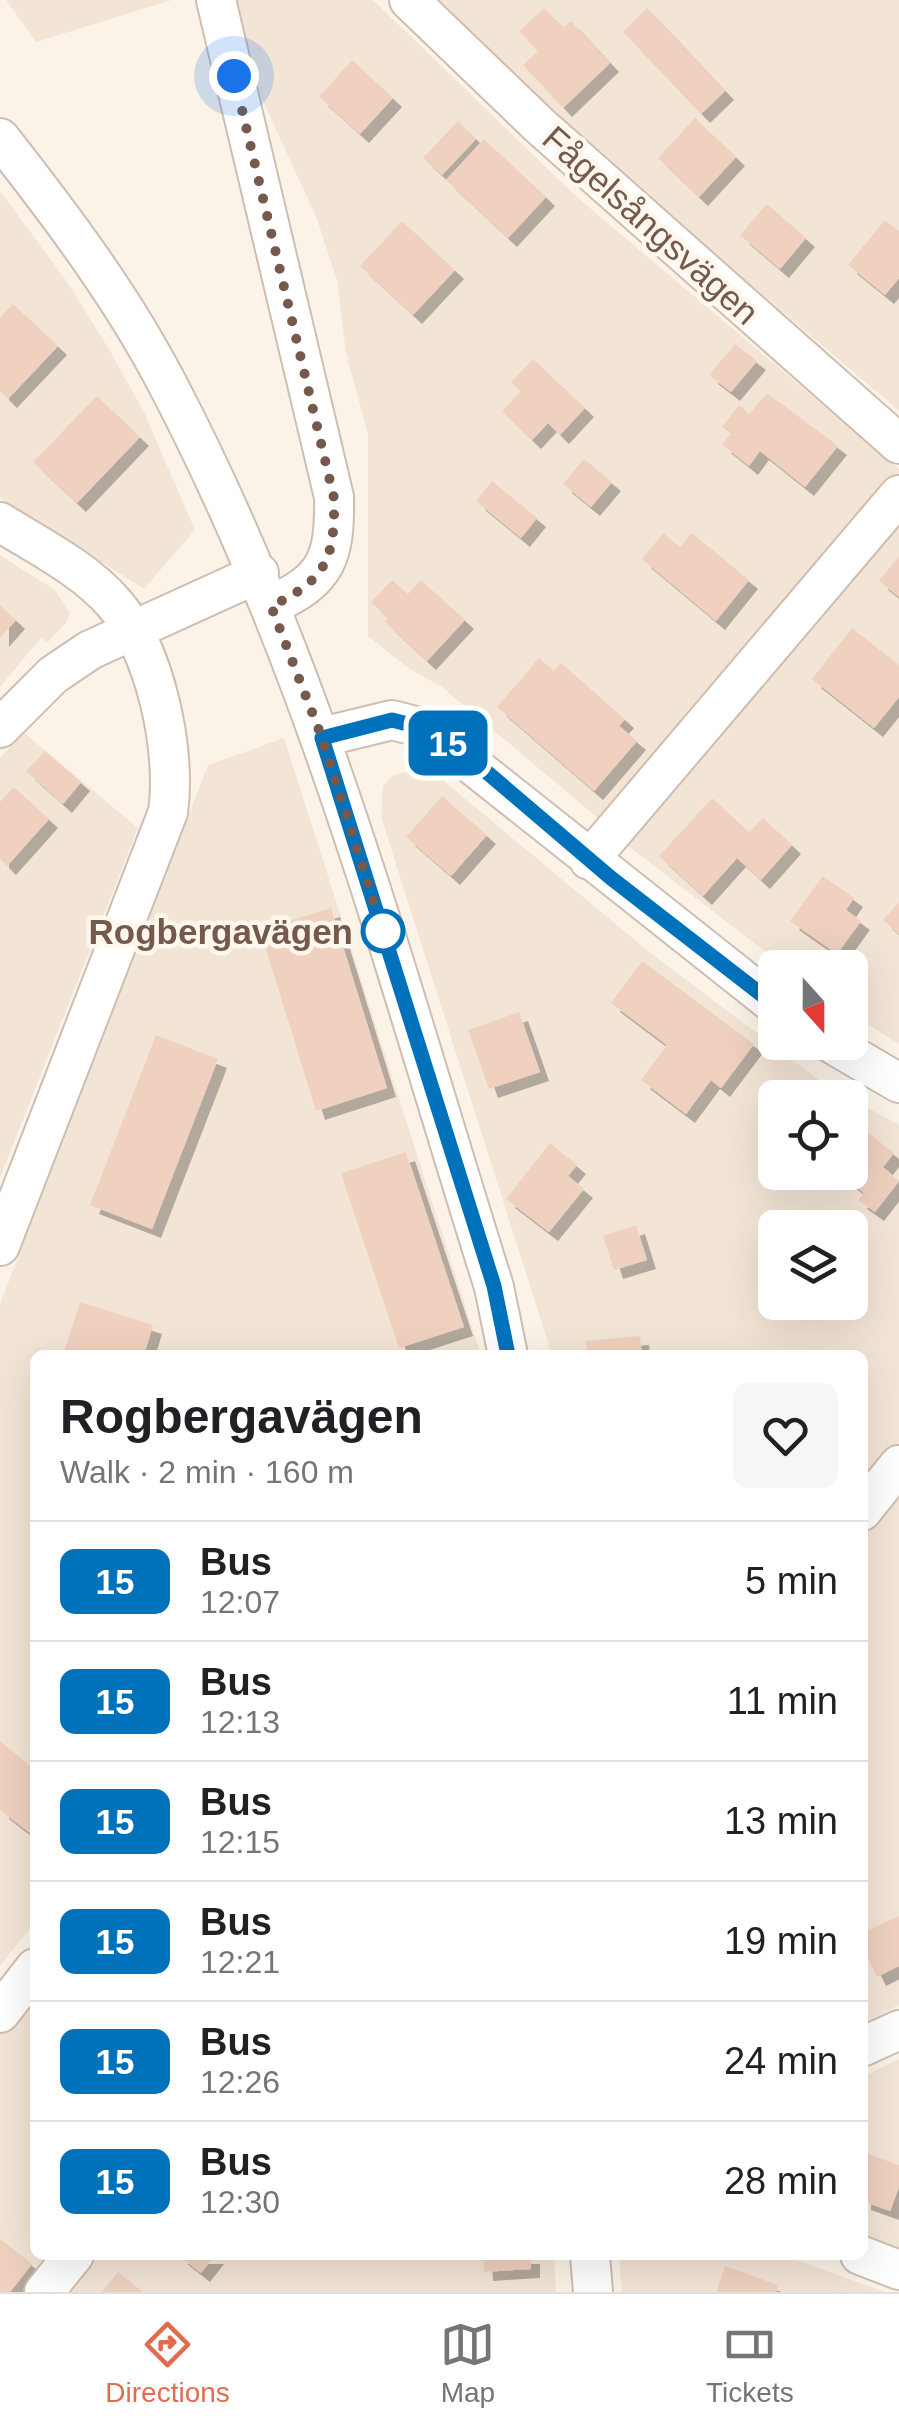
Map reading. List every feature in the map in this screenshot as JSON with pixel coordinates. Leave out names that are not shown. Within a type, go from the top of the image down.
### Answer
[{"type":"street","points":[[0,728],[53,674],[132,630],[265,589],[306,589],[326,564],[335,536],[334,498],[216,0]]},
{"type":"street","name":"Fågelsångsvägen","points":[[408,0],[539,125],[899,444]]},
{"type":"street","points":[[0,138],[47,197],[170,387],[265,589],[322,738],[494,1286],[507,1350]]},
{"type":"street","points":[[589,860],[899,495]]},
{"type":"street","points":[[0,522],[81,574],[113,602],[132,630],[168,740],[172,783],[168,812],[0,1246]]},
{"type":"street","points":[[322,738],[392,720],[427,729],[476,763],[589,860],[758,992]]},
{"type":"street","points":[[860,1060],[899,1083]]},
{"type":"street","points":[[868,1504],[899,1466]]},
{"type":"street","points":[[0,2013],[30,1974]]},
{"type":"street","points":[[868,2044],[899,2030]]},
{"type":"street","points":[[868,2258],[899,2270]]},
{"type":"street","points":[[44,2292],[70,2260]]},
{"type":"street","points":[[590,2260],[593,2292]]},
{"type":"shaded area","points":[[6,0],[172,0],[36,42]]},
{"type":"shaded area","points":[[233,0],[373,0],[579,199],[899,469],[899,480],[605,824],[442,687],[408,668],[368,636],[368,434],[346,353],[337,280],[317,219],[252,77]]},
{"type":"shaded area","points":[[435,0],[899,0],[899,411],[613,167]]},
{"type":"shaded area","points":[[0,191],[68,283],[110,351],[144,412],[195,530],[144,589],[0,498]]},
{"type":"shaded area","points":[[899,516],[899,1044],[868,1024],[868,950],[763,950],[623,842]]},
{"type":"shaded area","points":[[0,555],[55,590],[70,613],[66,623],[47,643],[41,638],[0,687]]},
{"type":"shaded area","points":[[23,732],[138,828],[0,1178],[0,758]]},
{"type":"shaded area","points":[[284,738],[479,1350],[30,1350],[30,1928],[0,1966],[0,1304],[208,765]]},
{"type":"shaded area","points":[[422,769],[439,777],[653,955],[758,1034],[758,1060],[792,1060],[819,1080],[758,1080],[758,1190],[868,1190],[868,1108],[899,1125],[899,1442],[868,1482],[868,1350],[550,1350],[381,817],[383,786],[393,775]]},
{"type":"shaded area","points":[[899,1498],[899,2005],[868,2020],[868,1532]]},
{"type":"shaded area","points":[[30,1994],[30,2260],[48,2260],[22,2292],[0,2292],[0,2032]]},
{"type":"shaded area","points":[[899,2059],[899,2248],[868,2237],[868,2074]]},
{"type":"shaded area","points":[[90,2260],[554,2260],[556,2292],[64,2292]]},
{"type":"shaded area","points":[[619,2260],[796,2260],[885,2292],[622,2292]]},
{"type":"building","points":[[544,8],[563,28],[571,21],[610,63],[563,108],[523,65],[538,51],[519,31]]},
{"type":"building","points":[[647,8],[725,91],[701,114],[623,32]]},
{"type":"building","points":[[352,60],[393,98],[360,134],[319,97]]},
{"type":"building","points":[[695,118],[736,157],[699,197],[658,158]]},
{"type":"building","points":[[458,121],[476,139],[442,175],[423,158]]},
{"type":"building","points":[[484,139],[546,197],[508,238],[446,180]]},
{"type":"building","points":[[767,204],[806,238],[780,269],[740,235]]},
{"type":"building","points":[[885,220],[899,231],[899,278],[885,295],[848,265]]},
{"type":"building","points":[[402,221],[455,270],[413,315],[360,266]]},
{"type":"building","points":[[13,304],[58,346],[8,399],[0,391],[0,318]]},
{"type":"building","points":[[735,344],[757,361],[731,392],[709,375]]},
{"type":"building","points":[[533,359],[585,408],[560,435],[548,423],[532,440],[502,411],[521,391],[511,382]]},
{"type":"building","points":[[767,393],[838,446],[805,487],[760,451],[749,466],[722,444],[731,434],[722,427],[739,405],[749,414]]},
{"type":"building","points":[[97,396],[140,437],[77,503],[33,462]]},
{"type":"building","points":[[584,459],[612,482],[591,507],[563,484]]},
{"type":"building","points":[[492,481],[537,518],[521,538],[476,501]]},
{"type":"building","points":[[663,533],[680,547],[692,533],[749,580],[716,621],[642,559]]},
{"type":"building","points":[[899,556],[899,597],[879,581]]},
{"type":"building","points":[[392,580],[408,594],[421,580],[465,620],[427,661],[385,622],[388,618],[371,602]]},
{"type":"building","points":[[0,605],[16,620],[0,638]]},
{"type":"building","points":[[852,628],[899,665],[899,697],[874,728],[812,679]]},
{"type":"building","points":[[539,658],[554,671],[561,663],[625,719],[619,726],[637,741],[594,791],[497,707]]},
{"type":"building","points":[[45,751],[81,782],[63,804],[26,771]]},
{"type":"building","points":[[14,787],[49,819],[7,866],[0,859],[0,802]]},
{"type":"building","points":[[442,796],[487,835],[451,876],[406,837]]},
{"type":"building","points":[[712,798],[749,832],[763,818],[792,845],[761,880],[737,858],[703,896],[659,856]]},
{"type":"building","points":[[823,876],[854,898],[846,910],[861,921],[840,950],[831,950],[790,921]]},
{"type":"building","points":[[899,902],[899,934],[883,920]]},
{"type":"building","points":[[331,908],[387,1088],[316,1111],[260,930]]},
{"type":"building","points":[[642,961],[754,1044],[721,1088],[711,1080],[686,1114],[641,1080],[667,1045],[611,1003]]},
{"type":"building","points":[[519,1012],[540,1072],[489,1089],[468,1030]]},
{"type":"building","points":[[156,1035],[218,1059],[152,1229],[90,1205]]},
{"type":"building","points":[[868,1133],[894,1153],[883,1167],[899,1181],[875,1212],[858,1200],[864,1193],[860,1190],[868,1190]]},
{"type":"building","points":[[550,1143],[577,1165],[568,1176],[584,1189],[549,1232],[506,1199]]},
{"type":"building","points":[[406,1152],[464,1327],[399,1348],[341,1173]]},
{"type":"building","points":[[636,1225],[647,1260],[614,1270],[603,1236]]},
{"type":"building","points":[[80,1302],[153,1325],[146,1350],[65,1350]]},
{"type":"building","points":[[640,1336],[641,1350],[587,1350],[586,1341]]},
{"type":"building","points":[[0,1741],[30,1766],[30,1833],[0,1810]]},
{"type":"building","points":[[899,1916],[899,1966],[877,1977],[868,1958],[868,1930]]},
{"type":"building","points":[[868,2154],[899,2165],[899,2187],[890,2211],[868,2203]]},
{"type":"building","points":[[0,2239],[32,2264],[10,2292],[0,2292]]},
{"type":"building","points":[[184,2260],[211,2260],[201,2273]]},
{"type":"building","points":[[483,2260],[531,2260],[531,2269],[484,2272]]},
{"type":"building","points":[[725,2266],[778,2285],[776,2292],[716,2292]]},
{"type":"building","points":[[118,2272],[143,2292],[102,2292]]},
{"type":"bus line","name":"15","points":[[507,1350],[494,1286],[322,738],[392,720],[427,729],[476,763],[611,878],[758,993]]},
{"type":"place","name":"Rogbergavägen","points":[[383,931]]},
{"type":"route","points":[[234,76],[334,498],[335,536],[326,564],[306,589],[271,606],[322,738],[383,931]]}]
